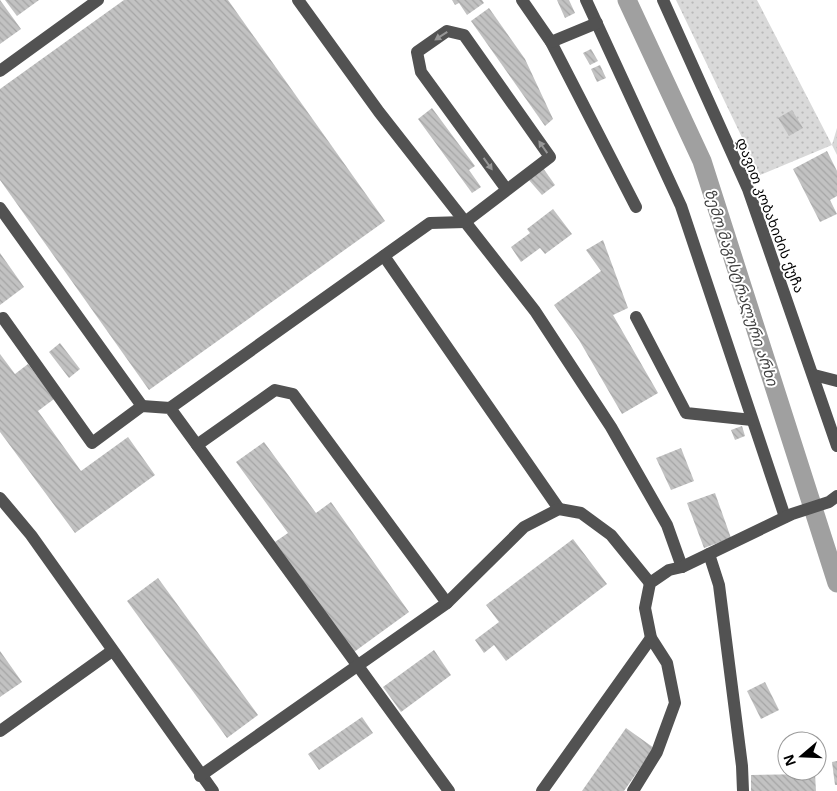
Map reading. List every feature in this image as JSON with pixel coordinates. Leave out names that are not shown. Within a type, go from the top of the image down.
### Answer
[{"type":"street","points":[[0,71],[98,0]]},
{"type":"street","points":[[298,0],[379,112],[535,311],[611,427],[667,525],[682,567]]},
{"type":"street","points":[[522,0],[552,42],[636,207]]},
{"type":"street","points":[[586,0],[681,206],[752,420],[788,515]]},
{"type":"street","name":"დავით კობახიძის ქუჩა","points":[[663,0],[748,189],[836,432],[837,446]]},
{"type":"street","points":[[552,42],[597,23]]},
{"type":"street","points":[[2,318],[92,442],[142,406],[170,408],[430,223],[465,222],[507,190],[550,157],[464,35],[447,31],[417,52],[421,72],[507,190]]},
{"type":"street","points":[[0,208],[142,406]]},
{"type":"street","points":[[384,256],[560,509]]},
{"type":"street","points":[[636,317],[686,413],[752,420]]},
{"type":"street","points":[[814,375],[837,380]]},
{"type":"street","points":[[197,445],[275,390],[293,394],[447,604]]},
{"type":"street","points":[[170,408],[449,791]]},
{"type":"street","points":[[0,498],[31,535],[212,791]]},
{"type":"street","points":[[633,791],[657,752],[675,703],[667,663],[651,638],[645,608],[650,583],[669,570],[682,567],[788,515],[833,499]]},
{"type":"street","points":[[200,776],[447,604],[524,527],[560,509],[581,512],[611,535],[650,583]]},
{"type":"street","points":[[709,554],[719,585],[742,766],[743,791]]},
{"type":"street","points":[[542,791],[651,638]]},
{"type":"street","points":[[0,731],[112,651]]},
{"type":"shaded area","points":[[676,0],[757,0],[832,145],[760,175]]},
{"type":"shaded area","points":[[837,128],[837,155],[832,145]]},
{"type":"building","points":[[0,0],[21,29],[0,44]]},
{"type":"building","points":[[5,0],[39,0],[17,16]]},
{"type":"building","points":[[124,0],[228,0],[385,221],[149,390],[0,180],[0,89]]},
{"type":"building","points":[[452,0],[482,0],[484,3],[467,15],[459,3],[455,5]]},
{"type":"building","points":[[557,0],[569,0],[575,13],[565,18]]},
{"type":"building","points":[[489,8],[525,59],[553,119],[545,126],[471,21]]},
{"type":"building","points":[[591,49],[598,61],[590,65],[583,53]]},
{"type":"building","points":[[600,65],[606,78],[597,82],[591,69]]},
{"type":"building","points":[[432,108],[475,166],[469,170],[481,187],[472,193],[418,119]]},
{"type":"building","points":[[792,110],[803,128],[789,136],[778,118]]},
{"type":"building","points":[[827,151],[837,171],[837,196],[830,200],[837,214],[820,222],[793,169]]},
{"type":"building","points":[[543,168],[555,185],[542,195],[528,179]]},
{"type":"building","points":[[553,209],[572,234],[545,254],[540,248],[521,262],[511,247],[530,233],[527,229]]},
{"type":"building","points":[[603,240],[628,308],[613,315],[658,393],[622,414],[579,340],[554,305],[601,271],[586,250]]},
{"type":"building","points":[[0,253],[24,287],[0,305]]},
{"type":"building","points":[[60,343],[80,369],[69,378],[49,352]]},
{"type":"building","points":[[0,354],[15,374],[28,364],[54,399],[38,411],[81,471],[128,437],[155,475],[75,533],[0,432]]},
{"type":"building","points":[[742,426],[745,436],[735,440],[731,430]]},
{"type":"building","points":[[264,442],[316,513],[331,502],[409,612],[354,652],[275,542],[288,533],[236,462]]},
{"type":"building","points":[[681,448],[694,481],[671,490],[656,458]]},
{"type":"building","points":[[715,493],[731,538],[704,548],[687,503]]},
{"type":"building","points":[[573,539],[607,584],[506,661],[494,645],[484,653],[475,640],[499,622],[486,605]]},
{"type":"building","points":[[158,578],[258,715],[227,738],[127,601]]},
{"type":"building","points":[[434,650],[451,675],[401,712],[383,687]]},
{"type":"building","points":[[0,651],[22,682],[0,697]]},
{"type":"building","points":[[765,682],[779,710],[761,719],[747,691]]},
{"type":"building","points":[[362,717],[373,733],[319,770],[308,754]]},
{"type":"building","points":[[626,728],[654,748],[624,791],[582,791]]},
{"type":"building","points":[[837,761],[837,785],[835,785],[832,762]]},
{"type":"building","points":[[751,775],[777,775],[777,781],[815,781],[816,791],[751,791]]},
{"type":"waterway","name":"ზემო მაგისტრალური არხი","points":[[627,0],[702,161],[837,583]]}]
